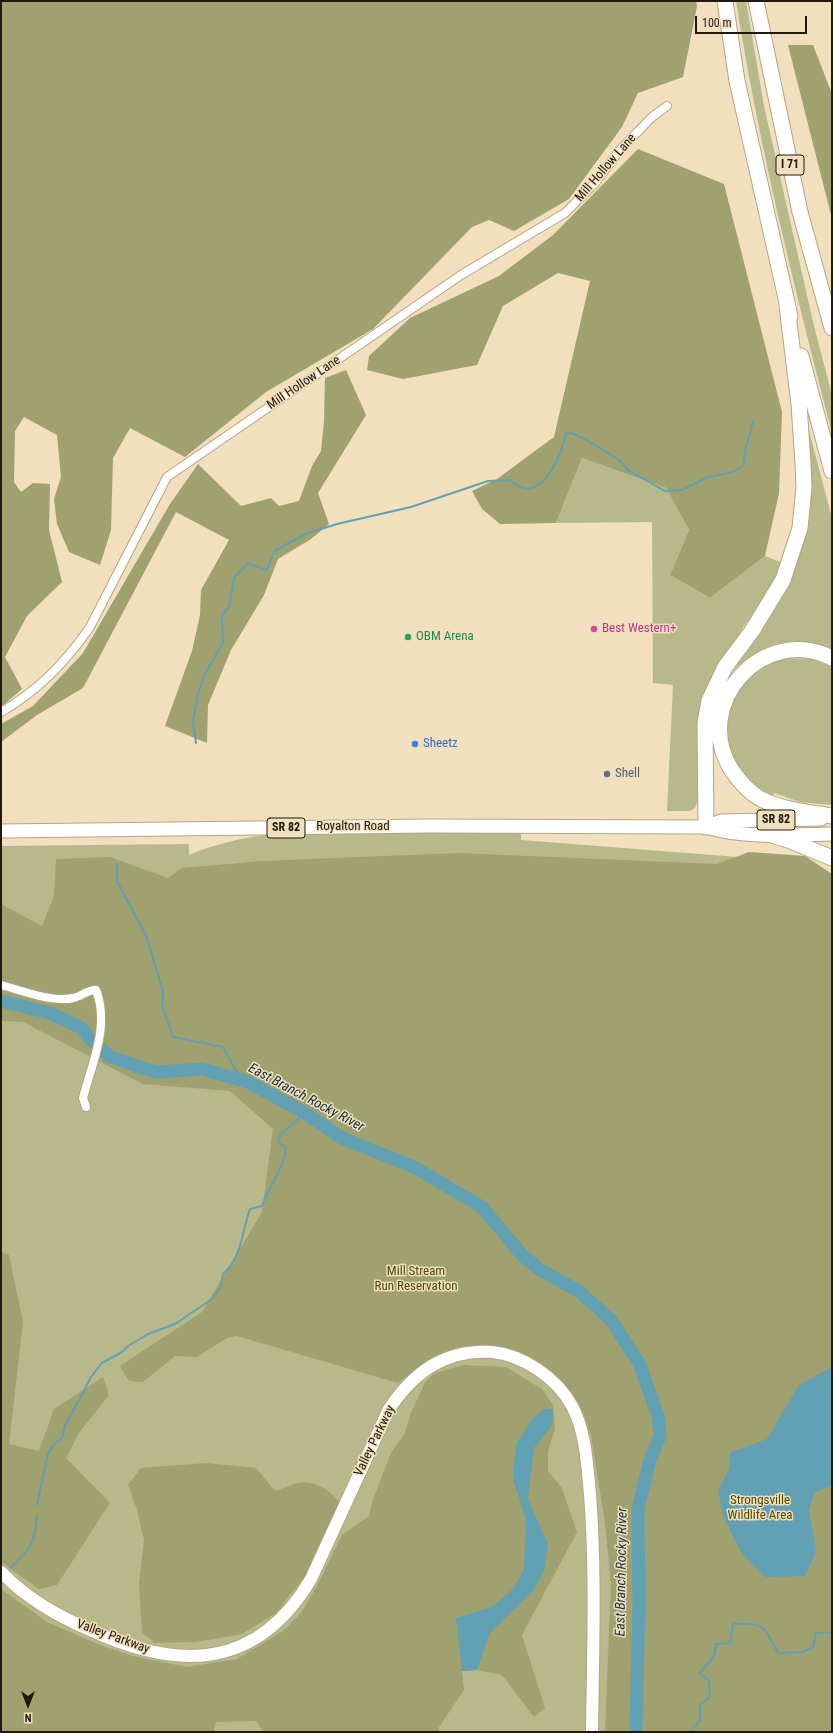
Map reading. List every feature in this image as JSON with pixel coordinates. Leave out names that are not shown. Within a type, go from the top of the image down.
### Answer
[{"type":"highway","name":"I 71","points":[[725,1],[737,81],[787,306],[832,471]]},
{"type":"highway","name":"I 71","points":[[756,1],[800,212],[832,328]]},
{"type":"highway","points":[[706,826],[705,723],[709,701],[725,667],[752,632],[783,580],[800,528],[804,487],[803,464],[799,404],[787,306]]},
{"type":"highway","points":[[832,658],[811,651],[791,650],[776,653],[752,664],[736,681],[728,694],[721,714],[720,732],[721,743],[729,766],[748,790],[760,798],[788,809],[832,816]]},
{"type":"highway","points":[[772,835],[832,858]]},
{"type":"main road","name":"Royalton Road","points":[[1,832],[428,826],[706,826],[721,821],[832,819]]},
{"type":"main road","name":"Royalton Road","points":[[706,826],[724,832],[772,835],[832,834]]},
{"type":"street","name":"Mill Hollow Lane","points":[[1,712],[35,690],[75,649],[90,627],[168,477],[461,275],[565,213],[595,183],[619,151],[652,117],[667,106]]},
{"type":"street","points":[[1,985],[55,998],[73,998],[90,990],[96,990],[102,1024],[100,1040],[83,1098],[86,1107]]},
{"type":"street","name":"Valley Parkway","points":[[1,1572],[25,1594],[51,1611],[105,1637],[144,1651],[185,1657],[226,1651],[245,1644],[276,1625],[300,1599],[312,1579],[389,1409],[404,1388],[430,1366],[448,1358],[466,1353],[498,1353],[514,1357],[530,1364],[564,1393],[572,1406],[579,1423],[583,1440],[588,1465],[594,1549],[592,1732]]},
{"type":"green space","points":[[1,1],[696,1],[697,6],[683,77],[638,93],[622,127],[569,199],[514,231],[489,220],[472,227],[373,329],[266,392],[185,457],[130,428],[113,458],[111,530],[100,565],[69,552],[57,524],[54,499],[61,477],[57,435],[24,417],[15,431],[14,482],[21,492],[33,483],[50,484],[49,530],[62,582],[27,616],[5,657],[22,689],[1,707]]},
{"type":"green space","points":[[736,1],[746,1],[764,106],[814,326],[832,395],[832,433],[791,272],[767,164],[745,56]]},
{"type":"green space","points":[[788,45],[813,45],[832,94],[832,219]]},
{"type":"green space","points":[[638,149],[724,184],[782,412],[779,493],[765,556],[710,598],[670,575],[689,530],[666,488],[582,458],[556,523],[500,524],[482,509],[472,491],[497,479],[554,437],[590,281],[558,273],[503,306],[477,365],[403,379],[367,370],[369,356],[410,318],[499,276],[553,235]]},
{"type":"green space","points":[[346,370],[366,415],[318,493],[329,524],[311,539],[278,559],[264,595],[231,650],[208,705],[207,743],[165,726],[192,651],[200,615],[201,590],[229,540],[176,512],[83,688],[37,715],[1,742],[1,724],[33,706],[83,653],[170,504],[198,464],[241,506],[271,498],[279,506],[299,501],[312,466],[321,451],[324,422],[325,378]]},
{"type":"green space","points":[[803,408],[832,518],[832,650],[802,642],[776,644],[752,655],[728,675],[792,564]]},
{"type":"green space","points":[[582,458],[666,488],[689,530],[670,575],[710,598],[765,556],[783,563],[774,587],[744,626],[702,696],[697,729],[698,800],[695,808],[690,811],[667,811],[673,685],[653,683],[652,522],[556,523]]},
{"type":"green space","points":[[786,658],[812,659],[832,667],[832,805],[800,802],[774,793],[773,797],[758,788],[746,777],[737,764],[731,750],[727,735],[727,720],[731,704],[738,688],[765,665],[773,661]]},
{"type":"green space","name":"Mill Stream Run Reservation","points":[[521,827],[521,840],[802,862],[832,916],[832,1732],[1,1732],[1,846],[189,844],[189,855],[211,847],[235,841],[282,833],[330,830]]},
{"type":"green space","name":"Strongsville Wildlife Area","points":[[749,852],[805,856],[832,874],[832,1732],[605,1732],[611,1583],[605,1523],[591,1435],[583,1412],[574,1400],[498,1350],[416,1370],[398,1383],[237,1336],[227,1338],[197,1357],[175,1356],[143,1382],[129,1381],[120,1366],[202,1312],[262,1212],[273,1129],[230,1091],[143,1084],[23,1022],[1,1021],[1,904],[42,926],[54,896],[56,859],[110,857],[168,878],[182,868],[261,861],[458,853],[717,864]]},
{"type":"green space","points":[[1,1252],[9,1255],[23,1322],[9,1444],[39,1451],[54,1409],[103,1377],[109,1395],[79,1433],[66,1458],[110,1503],[57,1585],[39,1589],[1,1562]]},
{"type":"green space","points":[[463,1365],[506,1367],[542,1389],[553,1405],[555,1429],[548,1451],[548,1471],[562,1488],[577,1532],[522,1635],[545,1708],[534,1717],[502,1675],[477,1670],[462,1671],[464,1690],[439,1727],[439,1732],[264,1732],[256,1721],[216,1722],[214,1732],[1,1732],[1,1589],[47,1622],[100,1645],[133,1656],[187,1667],[237,1659],[283,1631],[301,1613],[318,1584],[342,1535],[369,1516],[372,1502],[391,1453],[405,1433],[410,1415],[425,1382],[435,1373]]},
{"type":"green space","points":[[206,1463],[256,1468],[275,1491],[303,1482],[315,1484],[335,1497],[341,1506],[311,1568],[276,1613],[242,1634],[196,1642],[155,1643],[142,1633],[139,1585],[144,1540],[137,1510],[128,1485],[141,1468]]},
{"type":"water","points":[[832,1367],[832,1485],[814,1493],[809,1510],[816,1551],[805,1576],[765,1577],[742,1554],[724,1518],[718,1491],[729,1469],[730,1453],[767,1439],[799,1385]]},
{"type":"water","points":[[544,1409],[553,1409],[552,1425],[534,1448],[528,1499],[548,1544],[544,1571],[533,1591],[490,1633],[477,1670],[462,1671],[456,1618],[492,1607],[513,1589],[524,1570],[526,1519],[513,1479],[516,1444],[534,1417]]},
{"type":"waterway","points":[[196,743],[193,721],[198,694],[205,674],[223,643],[222,615],[229,607],[234,578],[248,563],[267,570],[274,551],[308,533],[337,524],[411,507],[488,481],[510,480],[521,487],[531,488],[540,484],[554,466],[566,434],[572,433],[588,441],[618,459],[629,471],[665,491],[682,490],[708,477],[733,472],[743,466],[753,421]]},
{"type":"waterway","points":[[117,864],[117,881],[147,938],[163,992],[162,1005],[173,1037],[223,1047],[241,1080]]},
{"type":"waterway","name":"East Branch Rocky River","points":[[1,1001],[50,1013],[82,1028],[88,1037],[109,1056],[139,1067],[156,1072],[202,1069],[248,1082],[305,1113],[342,1138],[414,1167],[482,1207],[522,1255],[539,1269],[580,1292],[611,1320],[639,1363],[658,1416],[660,1436],[650,1460],[638,1509],[639,1603],[636,1732]]},
{"type":"waterway","points":[[37,1505],[48,1454],[54,1444],[62,1438],[65,1425],[91,1377],[102,1363],[122,1352],[128,1346],[148,1334],[175,1324],[212,1299],[221,1286],[223,1274],[229,1268],[238,1252],[250,1209],[262,1206],[280,1168],[285,1153],[285,1147],[278,1142],[280,1135],[305,1113]]},
{"type":"waterway","points":[[10,1568],[27,1551],[33,1540],[37,1516]]},
{"type":"waterway","points":[[689,1732],[700,1721],[700,1705],[710,1697],[709,1681],[700,1673],[714,1656],[716,1644],[730,1643],[733,1624],[758,1625],[766,1631],[778,1653],[803,1652],[813,1647],[816,1633],[832,1633]]},
{"type":"place","name":"Best Western+","points":[[594,629]]},
{"type":"place","name":"OBM Arena","points":[[408,637]]},
{"type":"place","name":"Sheetz","points":[[415,744]]},
{"type":"place","name":"Shell","points":[[607,774]]}]
